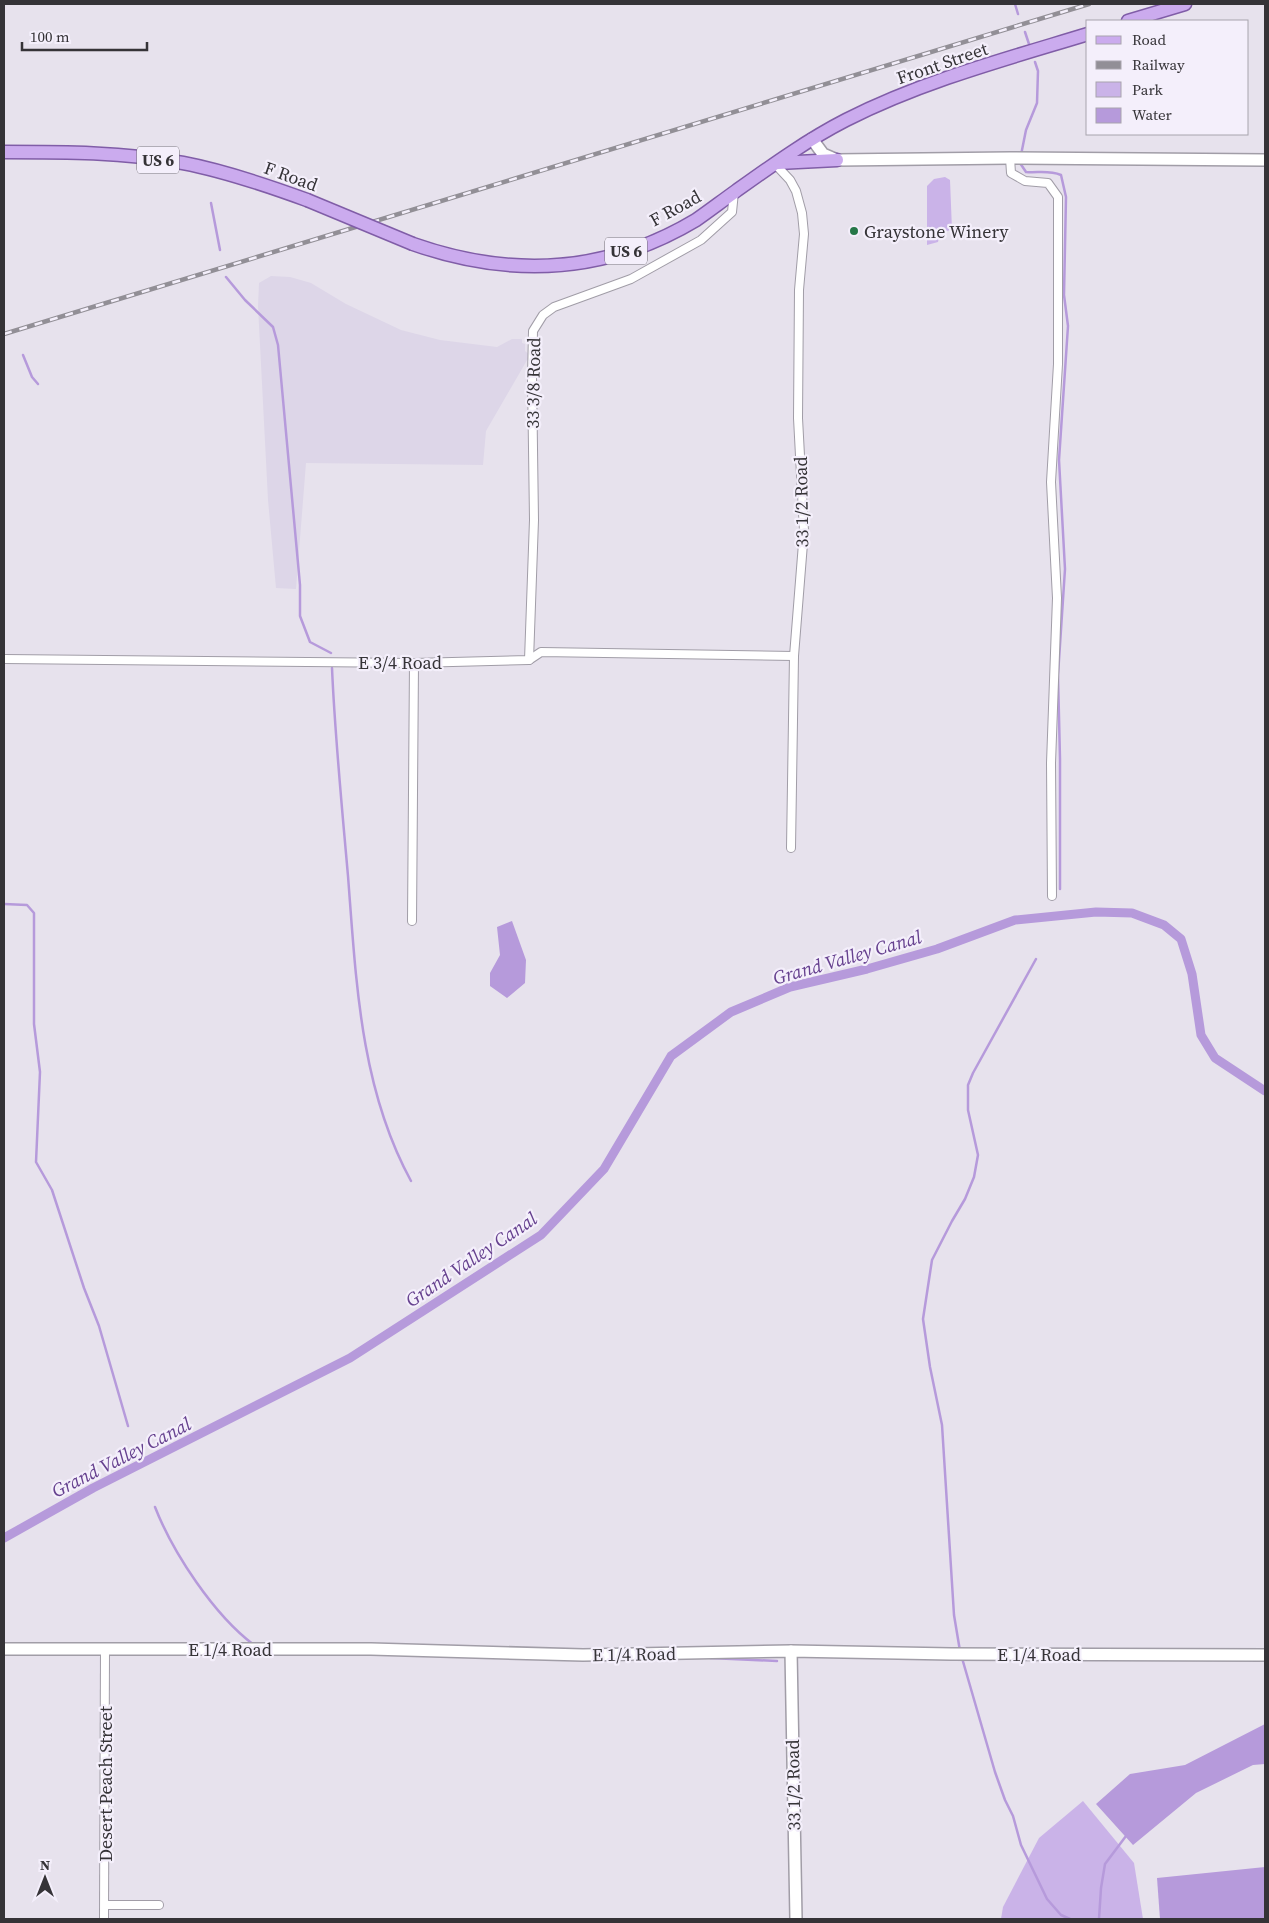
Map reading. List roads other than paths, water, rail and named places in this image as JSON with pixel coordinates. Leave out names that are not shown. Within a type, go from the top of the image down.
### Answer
[{"type":"main road","points":[[1131,20],[1185,4]]},
{"type":"main road","name":"Front Street","points":[[812,139],[861,112],[923,86],[1086,35]]},
{"type":"main road","name":"F Road","points":[[4,152],[101,154],[183,163],[260,182],[413,244],[452,257],[496,265],[551,266],[613,255],[642,246],[670,234],[696,219],[812,139]]},
{"type":"main road","points":[[775,164],[836,160]]},
{"type":"street","points":[[812,139],[823,154],[836,160],[1010,158],[1265,160]]},
{"type":"street","points":[[1010,158],[1011,173],[1025,181],[1048,183],[1058,196],[1058,364],[1051,482],[1057,598],[1051,763],[1052,896]]},
{"type":"street","name":"33 1/2 Road","points":[[775,164],[790,180],[796,191],[802,213],[804,234],[799,290],[798,418],[804,531],[794,656],[790,848]]},
{"type":"street","name":"33 3/8 Road","points":[[529,660],[534,520],[533,331],[543,316],[554,307],[631,280],[701,240],[732,212],[734,192]]},
{"type":"street","name":"E 3/4 Road","points":[[4,658],[414,663],[529,660],[541,652],[794,656]]},
{"type":"street","points":[[412,921],[414,663]]},
{"type":"street","name":"E 1/4 Road","points":[[4,1649],[371,1649],[583,1655],[791,1651],[960,1654],[1265,1655]]},
{"type":"street","name":"Desert Peach Street","points":[[104,1919],[106,1649]]},
{"type":"street","name":"33 1/2 Road","points":[[791,1651],[796,1919]]},
{"type":"street","points":[[104,1904],[159,1905]]},
{"type":"water","points":[[512,921],[526,960],[525,983],[507,998],[490,986],[490,973],[500,955],[497,927]]},
{"type":"water","points":[[1265,1724],[1265,1764],[1253,1765],[1196,1793],[1133,1845],[1096,1804],[1130,1774],[1185,1765]]},
{"type":"water","points":[[1265,1867],[1265,1919],[1160,1919],[1157,1878]]},
{"type":"waterway","points":[[1015,4],[1018,14]]},
{"type":"waterway","points":[[1025,32],[1029,44]]},
{"type":"waterway","points":[[1021,155],[1026,130],[1037,103],[1038,71],[1035,62]]},
{"type":"waterway","points":[[1020,163],[1026,172],[1048,172],[1061,175],[1066,197],[1064,295],[1068,326],[1059,460],[1065,569],[1058,675],[1060,889]]},
{"type":"waterway","points":[[211,203],[220,250]]},
{"type":"waterway","points":[[226,277],[245,300],[273,327],[278,345],[300,585],[300,616],[310,642],[331,653]]},
{"type":"waterway","points":[[23,355],[32,377],[38,384]]},
{"type":"waterway","points":[[332,668],[354,954],[363,1032],[381,1109],[394,1145],[411,1181]]},
{"type":"waterway","points":[[4,904],[27,905],[34,913],[34,1024],[40,1072],[36,1162],[52,1190],[84,1288],[99,1326],[128,1426]]},
{"type":"waterway","name":"Grand Valley Canal","points":[[4,1538],[93,1488],[350,1358],[541,1235],[604,1169],[671,1056],[731,1012],[790,987],[867,969],[937,949],[1015,920],[1096,912],[1132,913],[1164,925],[1181,939],[1192,974],[1201,1035],[1215,1058],[1265,1091]]},
{"type":"waterway","points":[[960,1651],[954,1615],[942,1425],[930,1367],[923,1319],[932,1260],[965,1199],[974,1177],[978,1155],[968,1110],[968,1085],[1036,959]]},
{"type":"waterway","points":[[155,1507],[172,1544],[196,1582],[224,1617],[254,1645]]},
{"type":"waterway","points":[[710,1658],[777,1661]]},
{"type":"waterway","points":[[962,1658],[995,1772],[1013,1816],[1021,1845],[1047,1899],[1061,1915],[1070,1919]]},
{"type":"waterway","points":[[1099,1919],[1105,1864],[1126,1836]]},
{"type":"railway","points":[[4,334],[1089,4]]},
{"type":"place","name":"Graystone Winery","points":[[854,231]]}]
